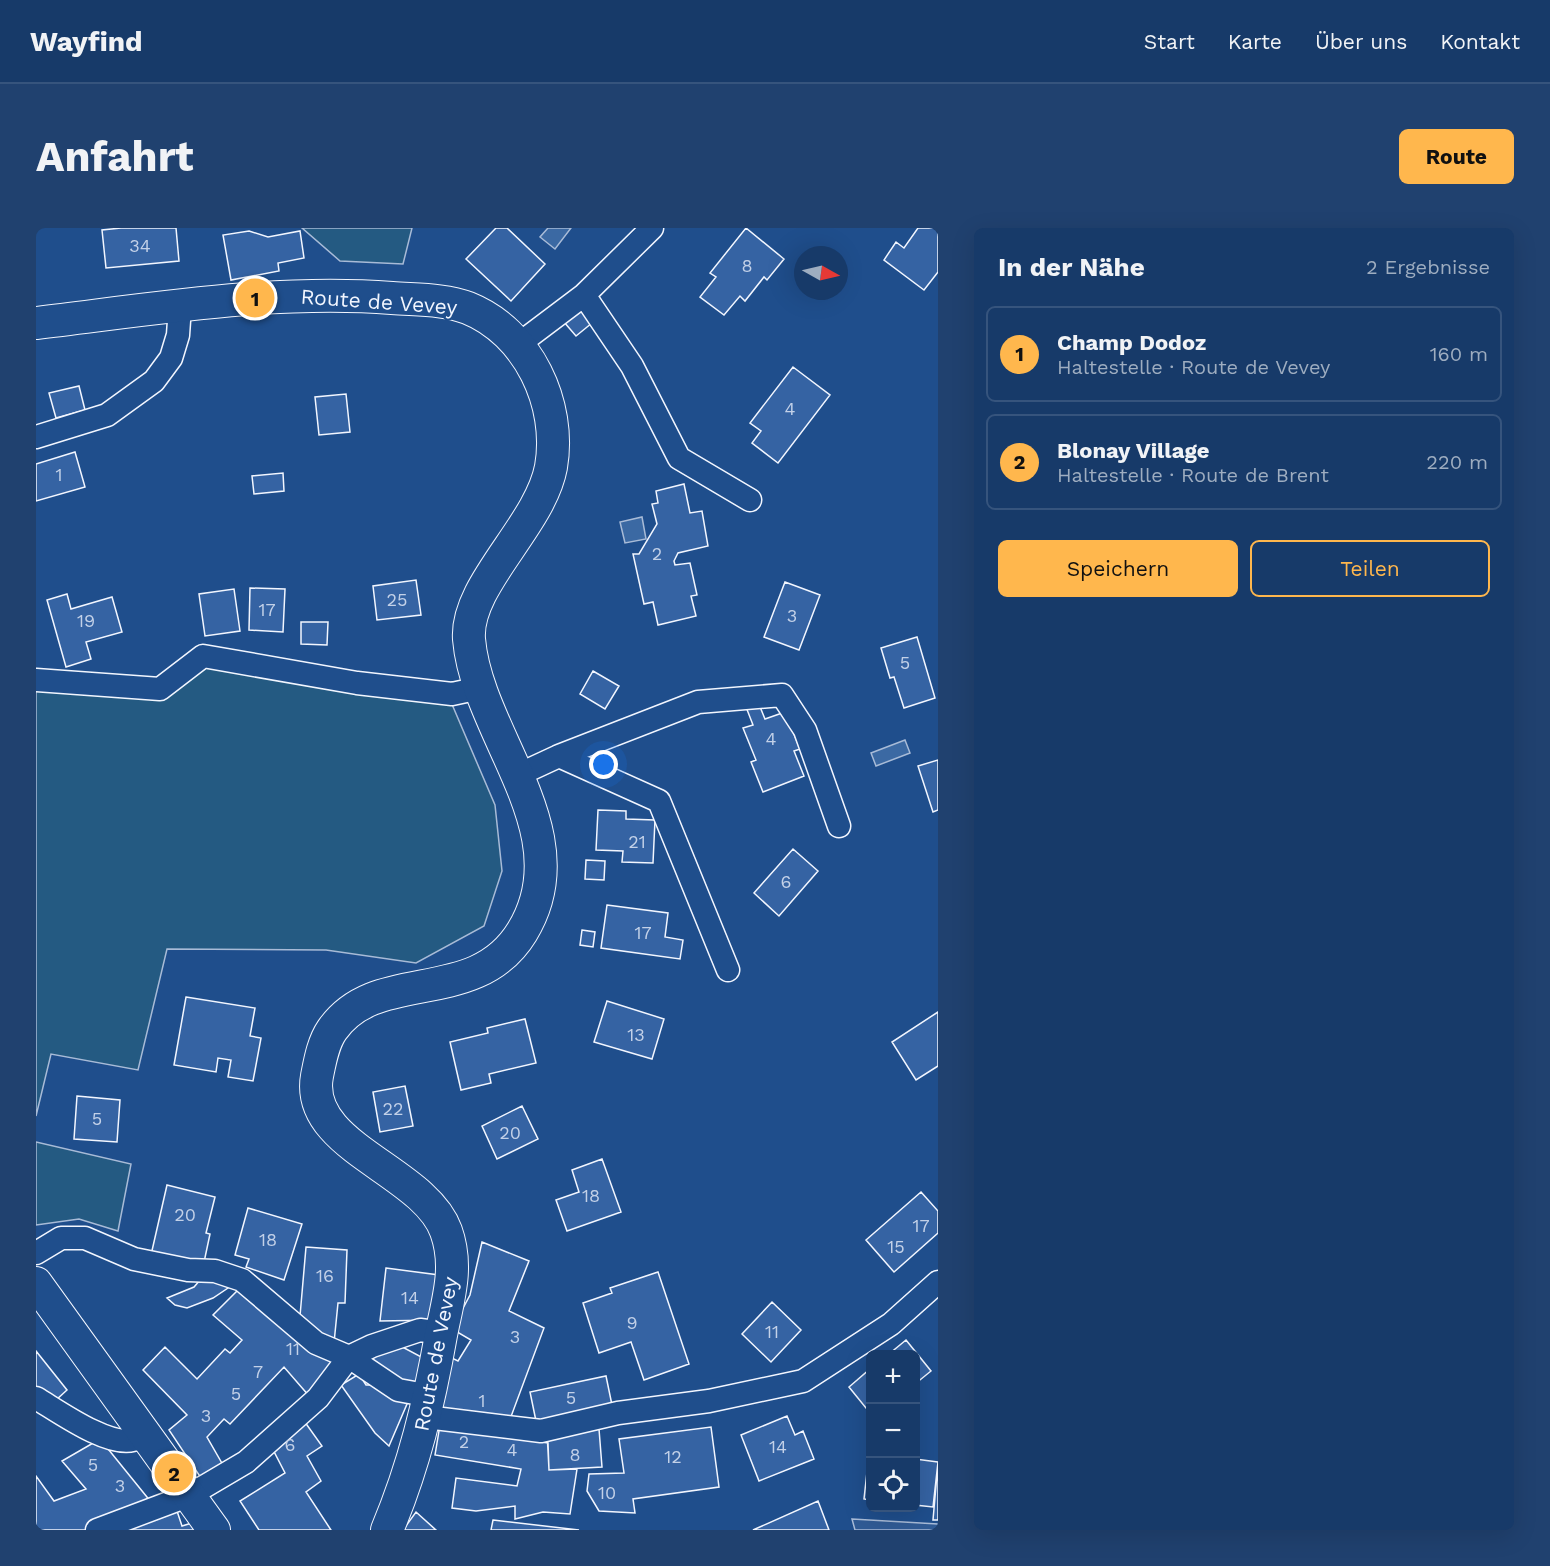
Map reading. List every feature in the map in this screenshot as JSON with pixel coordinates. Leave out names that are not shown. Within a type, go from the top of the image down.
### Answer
[{"type":"street","points":[[519,344],[584,295],[652,228]]},
{"type":"street","name":"Route de Vevey","points":[[36,323],[285,295],[366,296],[448,302],[474,310],[491,320],[519,344],[540,383],[554,446],[544,494],[528,524],[485,587],[474,610],[469,635],[480,688],[518,775],[538,835],[541,870],[535,904],[520,936],[492,964],[474,974],[373,997],[353,1011],[332,1029],[322,1053],[315,1086],[322,1115],[345,1140],[396,1175],[437,1211],[451,1250],[454,1272],[428,1407],[411,1470],[387,1530]]},
{"type":"street","points":[[584,295],[632,366],[679,458],[750,500]]},
{"type":"street","points":[[36,437],[107,415],[154,381],[171,358],[178,335],[180,306]]},
{"type":"street","points":[[36,680],[160,688],[203,656],[357,683],[440,693],[452,694],[480,688]]},
{"type":"street","points":[[518,775],[559,756],[698,702],[782,694],[806,730],[839,826]]},
{"type":"street","points":[[559,756],[659,801],[728,970]]},
{"type":"street","points":[[36,1253],[61,1238],[85,1238],[134,1259],[188,1270],[214,1271],[242,1280],[316,1343],[349,1357],[428,1407],[541,1431],[618,1413],[709,1401],[803,1381],[891,1324],[938,1282]]},
{"type":"street","points":[[36,1283],[214,1530]]},
{"type":"street","points":[[97,1530],[190,1495],[246,1462],[318,1398],[349,1357],[372,1346],[420,1330],[442,1333]]},
{"type":"street","points":[[36,1398],[86,1427],[113,1439],[131,1440],[146,1433]]},
{"type":"shaded area","points":[[302,228],[412,228],[403,264],[340,261]]},
{"type":"shaded area","points":[[548,228],[571,228],[555,249],[540,237]]},
{"type":"shaded area","points":[[642,517],[646,539],[625,543],[620,522]]},
{"type":"shaded area","points":[[184,662],[445,688],[495,805],[502,871],[484,926],[416,963],[326,950],[167,949],[138,1070],[51,1054],[36,1116],[36,685],[152,688]]},
{"type":"shaded area","points":[[905,740],[910,753],[876,766],[871,753]]},
{"type":"shaded area","points":[[36,1142],[131,1164],[118,1231],[79,1219],[36,1225]]},
{"type":"shaded area","points":[[852,1519],[938,1524],[938,1530],[855,1530]]},
{"type":"building","points":[[176,228],[179,261],[106,268],[102,230]]},
{"type":"building","points":[[496,228],[507,228],[545,264],[511,301],[466,259]]},
{"type":"building","points":[[746,228],[784,259],[767,280],[764,277],[745,301],[740,296],[724,315],[700,297],[716,277],[710,273]]},
{"type":"building","points":[[918,228],[938,228],[938,272],[924,290],[884,260],[896,242],[904,248]]},
{"type":"building","points":[[249,231],[268,237],[300,231],[304,258],[278,263],[279,271],[231,280],[223,235]]},
{"type":"building","points":[[579,308],[592,323],[576,336],[564,322]]},
{"type":"building","points":[[793,367],[830,395],[778,463],[752,443],[761,431],[750,423]]},
{"type":"building","points":[[79,386],[85,410],[56,418],[49,393]]},
{"type":"building","points":[[346,394],[350,432],[319,435],[315,397]]},
{"type":"building","points":[[75,452],[85,487],[36,501],[36,464]]},
{"type":"building","points":[[283,473],[284,491],[254,494],[252,476]]},
{"type":"building","points":[[684,484],[690,513],[702,511],[708,546],[678,553],[674,561],[675,565],[690,563],[697,595],[691,596],[696,616],[658,625],[653,602],[644,604],[633,554],[639,554],[657,524],[652,504],[658,503],[656,491]]},
{"type":"building","points":[[416,580],[421,615],[377,620],[373,586]]},
{"type":"building","points":[[785,582],[820,595],[799,650],[764,637]]},
{"type":"building","points":[[250,588],[285,589],[283,632],[249,630]]},
{"type":"building","points":[[234,589],[240,631],[205,636],[199,594]]},
{"type":"building","points":[[67,594],[71,609],[112,597],[122,632],[86,642],[91,659],[66,667],[47,600]]},
{"type":"building","points":[[301,622],[328,622],[327,645],[301,644]]},
{"type":"building","points":[[917,637],[935,698],[904,708],[894,677],[890,678],[881,648]]},
{"type":"building","points":[[593,671],[619,686],[605,709],[580,694]]},
{"type":"building","points":[[758,702],[765,719],[785,712],[800,749],[794,751],[804,776],[763,792],[751,762],[756,760],[743,728],[753,725],[746,707]]},
{"type":"building","points":[[938,760],[938,810],[933,812],[918,766]]},
{"type":"building","points":[[598,810],[626,811],[626,819],[655,820],[653,863],[622,862],[623,851],[596,850]]},
{"type":"building","points":[[793,849],[818,871],[779,916],[754,893]]},
{"type":"building","points":[[586,860],[605,861],[604,880],[585,879]]},
{"type":"building","points":[[607,905],[668,913],[665,937],[683,940],[680,959],[601,948]]},
{"type":"building","points":[[582,930],[595,932],[593,947],[580,945]]},
{"type":"building","points":[[186,997],[255,1008],[250,1036],[261,1038],[253,1081],[228,1077],[231,1060],[218,1058],[216,1072],[174,1065]]},
{"type":"building","points":[[607,1001],[664,1019],[652,1059],[594,1042]]},
{"type":"building","points":[[938,1012],[938,1066],[916,1080],[892,1042]]},
{"type":"building","points":[[525,1019],[536,1063],[489,1074],[491,1083],[461,1090],[450,1042],[488,1033],[487,1028]]},
{"type":"building","points":[[405,1086],[413,1126],[380,1132],[373,1092]]},
{"type":"building","points":[[77,1096],[120,1100],[117,1142],[74,1139]]},
{"type":"building","points":[[522,1106],[538,1139],[497,1159],[482,1126]]},
{"type":"building","points":[[602,1159],[621,1212],[567,1231],[556,1200],[579,1192],[572,1170]]},
{"type":"building","points":[[167,1185],[215,1197],[206,1233],[210,1234],[203,1267],[151,1255]]},
{"type":"building","points":[[921,1192],[938,1211],[938,1233],[894,1272],[866,1240]]},
{"type":"building","points":[[248,1208],[302,1224],[284,1280],[246,1267],[249,1259],[235,1255]]},
{"type":"building","points":[[482,1242],[529,1261],[509,1311],[544,1328],[509,1422],[437,1408],[448,1356],[458,1361],[471,1340],[452,1329],[470,1295]]},
{"type":"building","points":[[306,1247],[347,1250],[345,1303],[338,1303],[334,1343],[309,1333],[300,1316]]},
{"type":"building","points":[[386,1268],[439,1275],[436,1320],[380,1321]]},
{"type":"building","points":[[658,1272],[689,1364],[644,1380],[631,1342],[599,1353],[583,1303],[612,1293],[610,1288]]},
{"type":"building","points":[[207,1277],[231,1286],[213,1298],[187,1308],[175,1305],[167,1298],[194,1287],[200,1280]]},
{"type":"building","points":[[243,1285],[339,1360],[310,1397],[284,1367],[230,1424],[224,1419],[207,1437],[223,1465],[203,1481],[169,1430],[187,1415],[143,1370],[165,1347],[197,1379],[225,1349],[230,1353],[242,1340],[213,1315]]},
{"type":"building","points":[[772,1302],[801,1330],[771,1362],[742,1334]]},
{"type":"building","points":[[906,1340],[914,1350],[894,1350]]},
{"type":"building","points":[[393,1342],[427,1360],[413,1390],[367,1363]]},
{"type":"building","points":[[36,1351],[67,1390],[56,1400],[36,1388]]},
{"type":"building","points":[[920,1357],[931,1371],[920,1380]]},
{"type":"building","points":[[866,1372],[866,1408],[849,1387]]},
{"type":"building","points":[[359,1374],[366,1385],[385,1385],[385,1391],[407,1404],[389,1446],[375,1433],[341,1385]]},
{"type":"building","points":[[606,1376],[612,1405],[536,1421],[530,1392]]},
{"type":"building","points":[[787,1416],[795,1435],[803,1431],[814,1459],[759,1481],[741,1435]]},
{"type":"building","points":[[302,1418],[322,1446],[307,1456],[321,1481],[306,1492],[331,1530],[259,1530],[240,1501],[285,1473],[268,1440]]},
{"type":"building","points":[[440,1425],[548,1443],[549,1470],[577,1469],[570,1514],[543,1512],[515,1519],[515,1506],[476,1511],[452,1508],[456,1478],[517,1486],[521,1469],[435,1455]]},
{"type":"building","points":[[711,1427],[719,1487],[633,1499],[635,1513],[599,1511],[587,1491],[589,1474],[624,1473],[619,1439]]},
{"type":"building","points":[[599,1429],[602,1467],[549,1470],[547,1432]]},
{"type":"building","points":[[100,1439],[151,1502],[88,1530],[36,1530],[36,1476],[54,1501],[86,1489],[62,1461]]},
{"type":"building","points":[[920,1460],[938,1462],[933,1507],[920,1506]]},
{"type":"building","points":[[938,1463],[938,1520],[933,1520]]},
{"type":"building","points":[[818,1501],[829,1530],[753,1530]]},
{"type":"building","points":[[176,1508],[182,1526],[192,1523],[195,1530],[121,1530]]},
{"type":"building","points":[[416,1512],[436,1530],[403,1530]]},
{"type":"building","points":[[493,1520],[579,1530],[491,1530]]},
{"type":"place","name":"Champ Dodoz","points":[[255,298]]},
{"type":"place","name":"Blonay Village","points":[[174,1473]]}]
